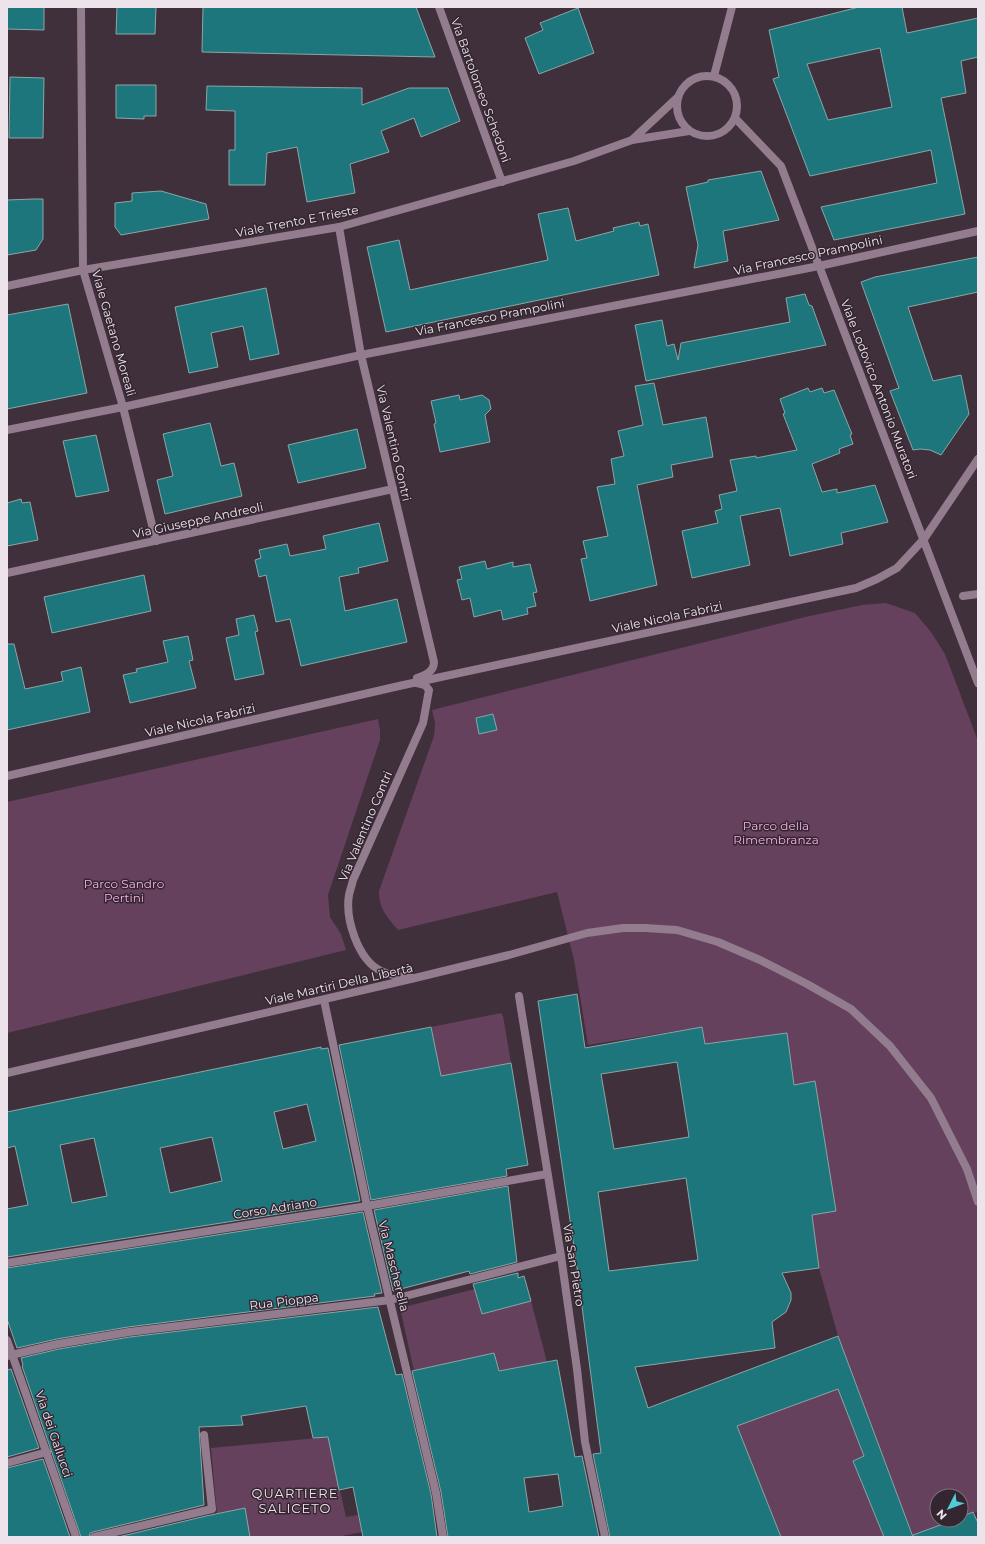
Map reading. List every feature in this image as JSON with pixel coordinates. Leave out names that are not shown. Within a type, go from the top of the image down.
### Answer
[{"type":"street","name":"Viale Gaetano Moreali","points":[[81,7],[83,270],[123,407],[156,541]]},
{"type":"street","name":"Via Bartolomeo Schedoni","points":[[439,7],[502,182]]},
{"type":"street","points":[[714,76],[732,7]]},
{"type":"street","points":[[714,76],[729,85],[734,92],[738,110],[735,118],[727,129],[715,136],[702,136],[689,131],[678,116],[678,97],[688,82],[696,78],[714,76]]},
{"type":"street","name":"Viale Trento E Trieste","points":[[632,140],[678,97]]},
{"type":"street","name":"Viale Lodovico Antonio Muratori","points":[[735,118],[781,166],[978,683]]},
{"type":"street","name":"Viale Trento E Trieste","points":[[7,286],[83,270],[339,227],[574,161],[632,140],[689,131]]},
{"type":"street","name":"Via Valentino Contri","points":[[339,227],[361,355],[434,662]]},
{"type":"street","name":"Via Francesco Prampolini","points":[[7,430],[123,407],[361,355],[819,266],[978,231]]},
{"type":"street","name":"Viale Nicola Fabrizi","points":[[7,776],[415,682],[442,678],[856,588],[897,568],[924,539],[978,459]]},
{"type":"street","name":"Via Giuseppe Andreoli","points":[[7,573],[393,489]]},
{"type":"street","points":[[963,596],[978,594]]},
{"type":"street","name":"Viale Nicola Fabrizi","points":[[399,686],[427,674],[434,667],[434,662]]},
{"type":"street","name":"Via Valentino Contri","points":[[415,682],[425,685],[430,690],[423,722],[353,880],[349,895],[348,907],[356,940],[362,953],[370,963],[380,971],[415,978]]},
{"type":"street","name":"Viale Martiri Della Libertà","points":[[7,1073],[324,1000],[509,955],[587,934],[623,928],[677,930],[718,942],[760,960],[851,1009],[890,1046],[931,1098],[967,1169],[978,1202]]},
{"type":"street","name":"Via San Pietro","points":[[519,996],[561,1256],[577,1368],[585,1442],[605,1537]]},
{"type":"street","name":"Via Mascherella","points":[[324,1000],[367,1206],[436,1493],[443,1537]]},
{"type":"street","name":"Corso Adriano","points":[[7,1263],[367,1206],[547,1174]]},
{"type":"street","name":"Rua Pioppa","points":[[10,1356],[58,1344],[129,1332],[390,1300],[561,1256]]},
{"type":"street","name":"Via dei Gallucci","points":[[7,1340],[10,1356],[47,1452],[76,1537]]},
{"type":"street","points":[[94,1537],[212,1509],[204,1435]]},
{"type":"street","points":[[7,1463],[47,1452]]},
{"type":"green space","name":"Parco della Rimembranza","points":[[886,603],[915,613],[931,632],[945,654],[978,741],[978,1512],[969,1514],[969,1488],[929,1488],[929,1528],[934,1528],[913,1536],[838,1336],[819,1268],[812,1215],[836,1211],[815,1081],[794,1085],[787,1033],[705,1044],[702,1027],[588,1045],[574,960],[557,892],[398,930],[387,917],[380,903],[379,897],[379,891],[434,736],[435,723],[432,710],[805,617],[862,605]]},
{"type":"green space","name":"Parco Sandro Pertini","points":[[378,719],[380,740],[328,895],[330,917],[341,934],[346,950],[7,1033],[7,802]]},
{"type":"green space","points":[[501,1013],[503,1016],[511,1063],[441,1076],[431,1027]]},
{"type":"green space","points":[[475,1289],[482,1313],[531,1301],[547,1362],[499,1371],[494,1353],[414,1371],[400,1308]]},
{"type":"green space","points":[[838,1389],[864,1456],[853,1461],[884,1537],[781,1537],[737,1426]]},
{"type":"green space","points":[[328,1437],[346,1517],[358,1515],[362,1532],[337,1537],[250,1537],[217,1514],[211,1448]]},
{"type":"building","points":[[7,7],[44,7],[44,30],[7,29]]},
{"type":"building","points":[[117,7],[156,7],[155,34],[116,34]]},
{"type":"building","points":[[203,7],[416,7],[435,57],[202,52]]},
{"type":"building","points":[[859,7],[902,7],[907,33],[978,18],[978,57],[961,61],[966,93],[941,98],[965,214],[834,240],[821,207],[937,183],[931,150],[810,176],[773,79],[779,77],[769,30]],"holes":[[[880,48],[892,107],[828,120],[807,64]]]},
{"type":"building","points":[[578,8],[594,53],[539,74],[525,38],[543,30],[540,23]]},
{"type":"building","points":[[10,77],[44,78],[43,138],[9,138]]},
{"type":"building","points":[[116,85],[156,85],[156,116],[144,116],[144,119],[116,118]]},
{"type":"building","points":[[207,86],[362,88],[362,105],[409,88],[448,88],[460,121],[421,137],[414,118],[381,131],[389,152],[350,164],[355,193],[307,202],[297,147],[267,153],[265,185],[229,185],[229,150],[235,150],[235,111],[206,110]]},
{"type":"building","points":[[761,171],[779,220],[723,231],[728,261],[694,268],[698,245],[686,187],[708,182],[708,180]]},
{"type":"building","points":[[161,191],[206,204],[209,219],[121,235],[115,227],[115,203],[132,201],[132,193]]},
{"type":"building","points":[[43,199],[43,239],[36,250],[7,255],[7,200]]},
{"type":"building","points":[[568,208],[576,241],[614,231],[613,228],[639,222],[640,226],[648,224],[659,275],[386,332],[367,247],[399,240],[410,290],[548,260],[538,214]]},
{"type":"building","points":[[978,257],[978,292],[908,307],[933,381],[961,375],[969,414],[941,455],[930,450],[913,450],[890,391],[899,388],[861,282],[875,277]]},
{"type":"building","points":[[266,288],[279,354],[250,360],[243,326],[211,333],[218,367],[189,373],[175,307]]},
{"type":"building","points":[[805,294],[809,305],[812,306],[826,345],[646,381],[635,325],[662,320],[667,346],[674,344],[678,360],[681,343],[790,322],[786,298]]},
{"type":"building","points":[[68,304],[87,393],[7,409],[7,315]]},
{"type":"building","points":[[654,383],[663,425],[706,417],[713,457],[671,465],[673,477],[637,485],[657,585],[590,601],[581,559],[587,558],[583,541],[608,536],[597,487],[615,484],[611,459],[624,456],[618,431],[643,425],[635,386]]},
{"type":"building","points":[[808,388],[810,392],[822,388],[824,393],[834,390],[852,434],[850,435],[853,444],[839,449],[840,453],[812,464],[822,492],[837,489],[837,493],[875,485],[888,522],[841,533],[843,544],[790,556],[780,508],[740,516],[750,565],[692,578],[682,531],[718,523],[715,511],[722,509],[719,495],[737,491],[730,460],[756,456],[756,458],[797,450],[783,414],[785,413],[780,399]]},
{"type":"building","points":[[459,395],[460,400],[482,395],[489,400],[491,409],[485,415],[490,442],[440,452],[431,401]]},
{"type":"building","points":[[210,423],[221,466],[234,463],[242,496],[165,514],[157,480],[173,476],[163,434]]},
{"type":"building","points":[[357,429],[366,468],[298,483],[288,445]]},
{"type":"building","points":[[96,435],[109,491],[76,497],[63,441]]},
{"type":"building","points":[[21,499],[22,503],[30,502],[38,540],[7,546],[7,503]]},
{"type":"building","points":[[379,523],[388,561],[358,568],[359,573],[339,577],[345,611],[397,599],[407,642],[301,666],[290,619],[276,622],[266,575],[259,577],[255,560],[261,558],[259,550],[287,544],[290,556],[326,549],[323,536]]},
{"type":"building","points":[[485,561],[487,569],[513,562],[513,567],[530,564],[537,592],[533,593],[536,606],[527,608],[528,614],[503,620],[501,610],[474,617],[470,598],[462,600],[457,580],[462,579],[459,567]]},
{"type":"building","points":[[144,575],[151,611],[52,633],[44,597]]},
{"type":"building","points":[[254,615],[258,631],[255,632],[264,674],[235,680],[226,638],[239,635],[236,619]]},
{"type":"building","points":[[188,636],[193,660],[189,661],[196,688],[130,703],[123,675],[137,672],[136,669],[168,662],[163,641]]},
{"type":"building","points":[[7,644],[14,644],[25,689],[63,681],[61,672],[81,667],[90,712],[7,730]]},
{"type":"building","points":[[493,714],[497,730],[479,734],[476,718]]},
{"type":"building","points":[[577,994],[585,1048],[702,1027],[705,1044],[787,1033],[794,1085],[815,1081],[836,1211],[812,1215],[819,1268],[782,1273],[791,1293],[791,1300],[786,1312],[772,1322],[775,1348],[635,1367],[648,1408],[838,1336],[913,1537],[884,1537],[853,1461],[864,1456],[838,1389],[737,1426],[781,1537],[610,1537],[593,1454],[601,1453],[577,1268],[538,1001]],"holes":[[[677,1062],[689,1137],[614,1149],[601,1074]],[[686,1178],[698,1260],[609,1271],[598,1192]]]},
{"type":"building","points":[[431,1027],[441,1076],[511,1063],[528,1165],[506,1169],[507,1176],[371,1200],[339,1045]]},
{"type":"building","points":[[321,1047],[321,1049],[328,1048],[360,1201],[7,1257],[7,1209],[28,1205],[15,1146],[7,1148],[7,1112]],"holes":[[[307,1104],[316,1141],[283,1149],[274,1112]],[[212,1137],[222,1181],[170,1193],[160,1148]],[[94,1138],[107,1196],[72,1203],[60,1145]]]},
{"type":"building","points":[[508,1186],[517,1262],[470,1274],[469,1271],[393,1291],[374,1210]]},
{"type":"building","points":[[363,1212],[382,1293],[374,1294],[375,1296],[128,1327],[57,1339],[17,1348],[7,1319],[7,1268]]},
{"type":"building","points":[[518,1273],[518,1278],[524,1276],[531,1301],[482,1314],[473,1284]]},
{"type":"building","points":[[378,1307],[396,1375],[402,1374],[431,1494],[437,1537],[363,1537],[353,1487],[339,1490],[328,1437],[313,1438],[306,1406],[241,1416],[243,1425],[199,1427],[204,1505],[93,1532],[90,1533],[89,1537],[81,1537],[22,1366],[21,1358],[59,1349],[130,1337]]},
{"type":"building","points":[[494,1353],[499,1371],[557,1360],[575,1457],[582,1456],[599,1537],[448,1537],[441,1492],[412,1371]],"holes":[[[558,1474],[563,1506],[529,1512],[524,1478]]]},
{"type":"building","points":[[11,1369],[39,1448],[7,1457],[7,1370]]},
{"type":"building","points":[[43,1459],[70,1537],[7,1537],[7,1468]]},
{"type":"building","points":[[245,1508],[250,1537],[118,1537],[206,1516]]},
{"type":"building","points":[[973,1512],[978,1523],[978,1537],[913,1537],[913,1535],[932,1528],[969,1528],[969,1514]]},
{"type":"district","name":"QUARTIERE SALICETO","points":[[295,1500]]}]
